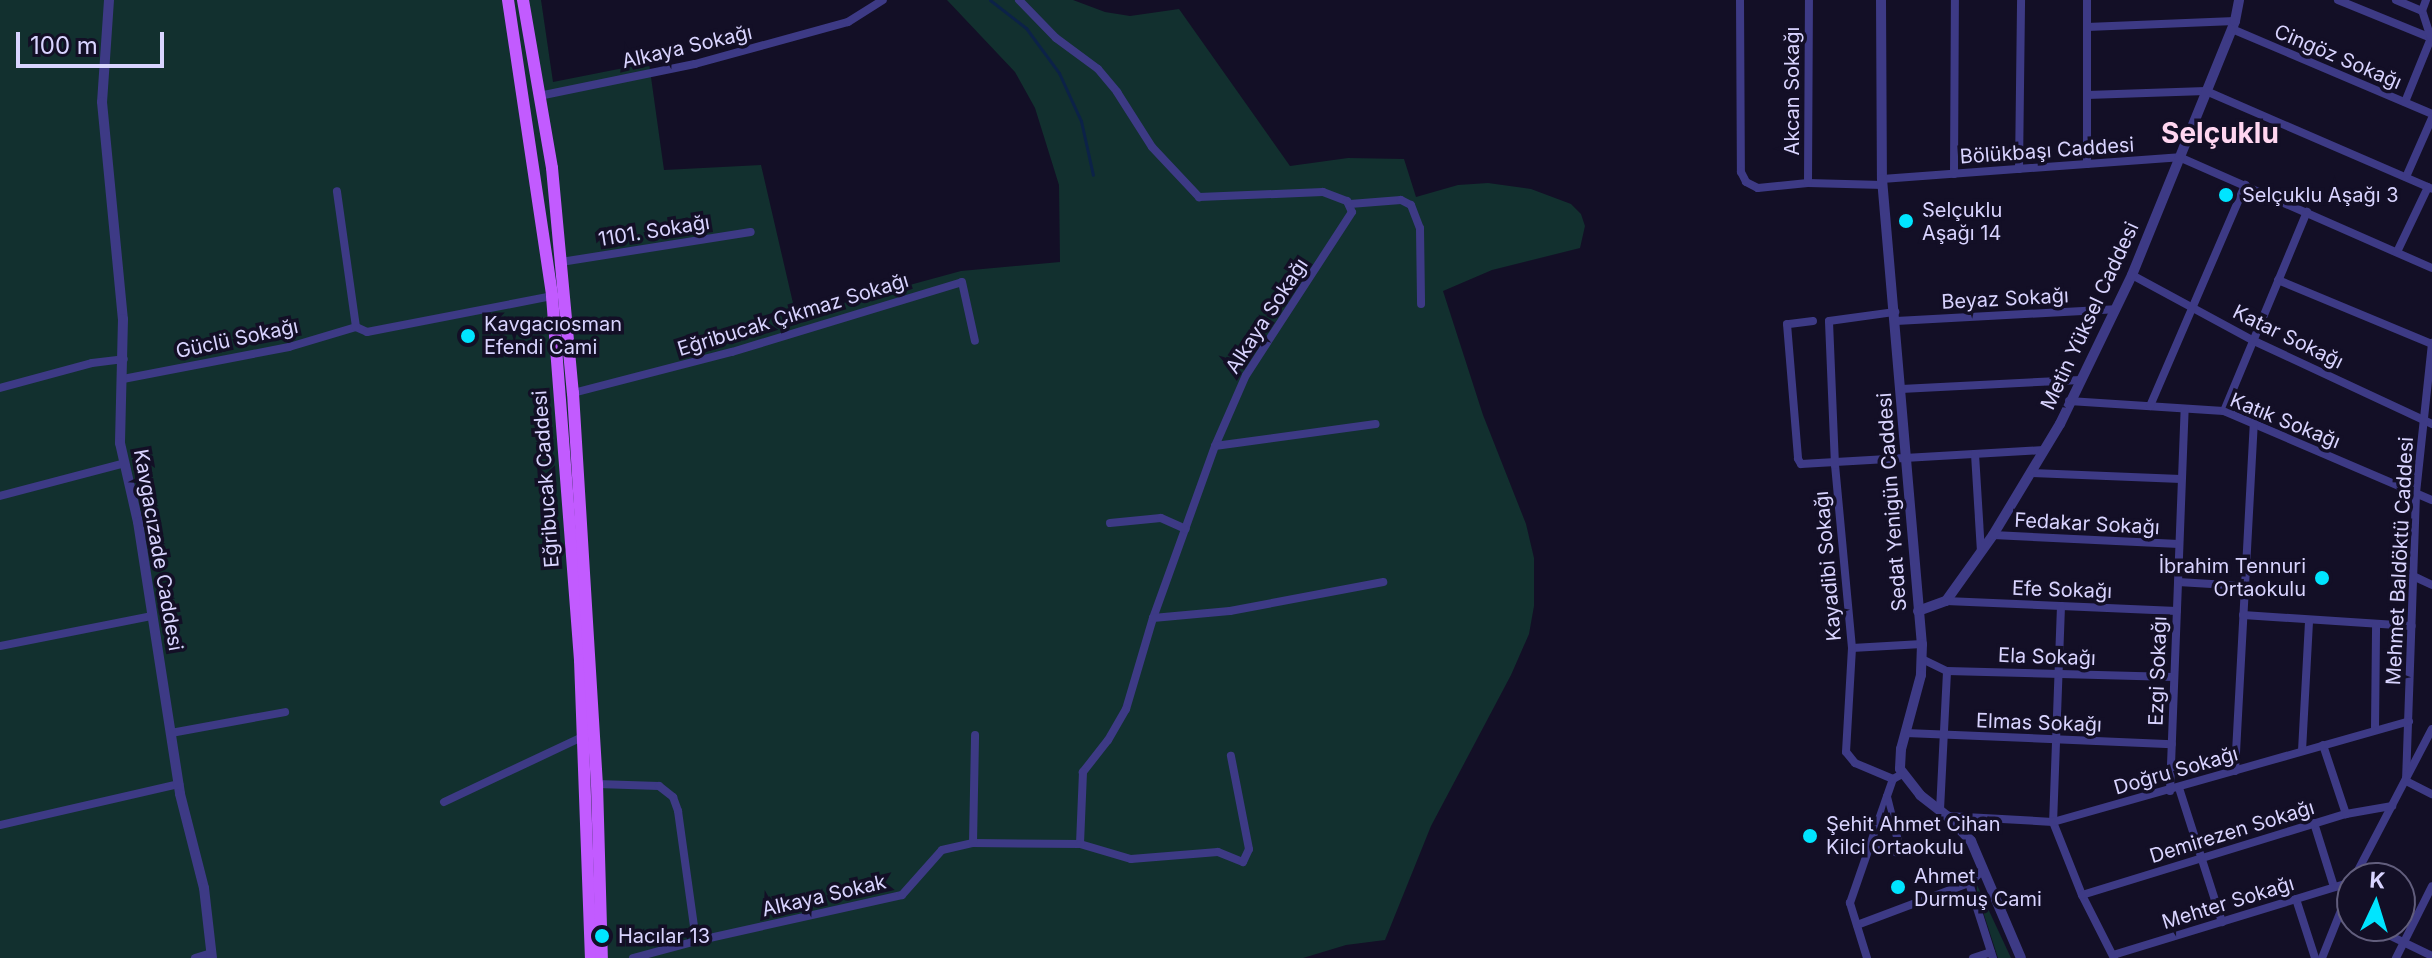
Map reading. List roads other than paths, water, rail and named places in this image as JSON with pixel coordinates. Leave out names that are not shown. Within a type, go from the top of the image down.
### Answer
[{"type":"main road","name":"Eğribucak Caddesi","points":[[508,0],[552,296],[584,736],[591,958]]},
{"type":"main road","name":"Eğribucak Caddesi","points":[[523,0],[552,168],[573,393],[597,784],[602,958]]},
{"type":"street","name":"Kavgacızade Caddesi","points":[[109,0],[102,102],[124,359],[120,443],[138,522],[179,784],[204,888],[211,956]]},
{"type":"street","name":"Alkaya Sokağı","points":[[539,96],[695,64],[848,22],[883,0]]},
{"type":"street","points":[[1019,0],[1056,38],[1098,69],[1117,92],[1152,147],[1199,197],[1323,192],[1334,193],[1350,204],[1401,200],[1411,205],[1420,228],[1421,304]]},
{"type":"street","name":"Bölükbaşı Caddesi","points":[[1740,0],[1743,177],[1758,188],[1808,183],[1882,182],[2179,157],[2432,268]]},
{"type":"street","name":"Akcan Sokağı","points":[[1808,183],[1809,0]]},
{"type":"street","name":"Sedat Yenigün Caddesi","points":[[1881,0],[1882,182],[1922,644],[1921,675],[1899,759],[1898,777]]},
{"type":"street","points":[[1954,174],[1955,0]]},
{"type":"street","points":[[2019,169],[2021,0]]},
{"type":"street","points":[[2087,0],[2087,164]]},
{"type":"street","name":"Metin Yüksel Caddesi","points":[[1946,601],[1993,535],[2081,380],[2132,275],[2233,25],[2239,0]]},
{"type":"street","points":[[2338,0],[2431,38]]},
{"type":"street","points":[[2396,0],[2422,11],[2432,10]]},
{"type":"street","points":[[2405,102],[2431,38],[2422,11],[2426,0]]},
{"type":"street","points":[[2087,27],[2233,25]]},
{"type":"street","name":"Cingöz Sokağı","points":[[2233,25],[2432,116]]},
{"type":"street","points":[[2087,95],[2206,91],[2430,188],[2397,252]]},
{"type":"street","points":[[2406,177],[2432,116]]},
{"type":"street","points":[[2150,406],[2245,185]]},
{"type":"street","points":[[337,191],[356,327]]},
{"type":"street","name":"Alkaya Sokağı","points":[[1080,844],[1083,772],[1108,740],[1126,709],[1153,618],[1215,446],[1246,375],[1349,220],[1350,204]]},
{"type":"street","points":[[2224,411],[2307,212]]},
{"type":"street","name":"1101. Sokağı","points":[[561,262],[751,232]]},
{"type":"street","name":"Katar Sokağı","points":[[2132,275],[2195,306],[2252,340],[2432,424]]},
{"type":"street","points":[[2278,280],[2432,344]]},
{"type":"street","name":"Eğribucak Çıkmaz Sokağı","points":[[573,393],[732,352],[962,282],[975,341]]},
{"type":"street","name":"Güclü Sokağı","points":[[123,379],[289,347],[356,327],[367,332],[552,296]]},
{"type":"street","name":"Beyaz Sokağı","points":[[1829,321],[2115,309]]},
{"type":"street","points":[[1813,321],[1787,324],[1798,459],[1803,465],[2044,450]]},
{"type":"street","name":"Kayadibi Sokağı","points":[[1829,321],[1835,465],[1852,648],[1846,752],[1855,763],[1898,777]]},
{"type":"street","name":"Mehmet Baldöktü Caddesi","points":[[2406,781],[2416,493],[2432,344]]},
{"type":"street","points":[[0,388],[92,363],[124,359]]},
{"type":"street","points":[[1901,389],[2081,380]]},
{"type":"street","name":"Katık Sokağı","points":[[2069,401],[2224,411],[2432,500]]},
{"type":"street","name":"Ezgi Sokağı","points":[[2185,409],[2172,744],[2175,790],[2222,922]]},
{"type":"street","points":[[1215,446],[1375,424]]},
{"type":"street","points":[[2235,771],[2254,424]]},
{"type":"street","points":[[1975,454],[1981,551]]},
{"type":"street","points":[[0,496],[125,463]]},
{"type":"street","points":[[2030,473],[2181,479]]},
{"type":"street","points":[[1110,523],[1161,518],[1186,529]]},
{"type":"street","name":"Fedakar Sokağı","points":[[1993,535],[2179,544]]},
{"type":"street","points":[[2413,576],[2432,585]]},
{"type":"street","points":[[1153,618],[1230,611],[1383,582]]},
{"type":"street","points":[[2178,582],[2245,586]]},
{"type":"street","points":[[1918,611],[1946,601]]},
{"type":"street","name":"Efe Sokağı","points":[[1946,601],[2177,611]]},
{"type":"street","points":[[2061,606],[2053,822],[2082,895],[2113,957]]},
{"type":"street","points":[[2243,615],[2412,626]]},
{"type":"street","points":[[0,646],[151,616]]},
{"type":"street","points":[[2302,751],[2309,620]]},
{"type":"street","points":[[2375,728],[2376,624]]},
{"type":"street","points":[[1852,648],[1922,644]]},
{"type":"street","name":"Ela Sokağı","points":[[1922,659],[1947,671],[2174,677]]},
{"type":"street","points":[[1944,813],[1947,671]]},
{"type":"street","points":[[171,733],[285,712]]},
{"type":"street","name":"Doğru Sokağı","points":[[1944,813],[2053,822],[2175,790],[2375,728],[2409,721]]},
{"type":"street","points":[[2363,862],[2432,729]]},
{"type":"street","name":"Elmas Sokağı","points":[[1906,733],[2172,744]]},
{"type":"street","points":[[973,843],[975,735]]},
{"type":"street","points":[[444,802],[584,736]]},
{"type":"street","points":[[2323,745],[2346,814]]},
{"type":"street","name":"Alkaya Sokak","points":[[633,958],[902,895],[942,850],[973,843],[1080,844],[1131,859],[1209,852],[1245,861],[1249,849],[1231,756]]},
{"type":"street","points":[[1867,958],[1850,903],[1887,797],[1898,777],[1944,813],[1971,841],[2021,958]]},
{"type":"street","points":[[2406,781],[2432,794]]},
{"type":"street","points":[[0,825],[179,784]]},
{"type":"street","points":[[597,784],[659,786],[673,797],[678,811],[696,941]]},
{"type":"street","points":[[1869,849],[1901,853],[1887,797]]},
{"type":"street","name":"Demirezen Sokağı","points":[[2082,895],[2314,823],[2392,806]]},
{"type":"street","points":[[2314,823],[2334,887]]},
{"type":"street","points":[[1857,925],[1969,883],[1983,870]]},
{"type":"street","points":[[1969,883],[1992,955],[1973,958]]},
{"type":"street","points":[[2416,918],[2432,886]]},
{"type":"street","name":"Mehter Sokağı","points":[[2113,957],[2334,887]]},
{"type":"street","points":[[2296,899],[2315,958]]},
{"type":"street","points":[[2322,958],[2336,924]]},
{"type":"street","points":[[2396,958],[2404,942],[2432,956]]},
{"type":"street","points":[[195,958],[211,956]]},
{"type":"waterway","points":[[990,0],[1026,28],[1059,73],[1081,121],[1093,175]]},
{"type":"place","name":"Selçuklu Aşağı 3","points":[[2226,195]]},
{"type":"place","name":"Selçuklu Aşağı 14","points":[[1906,221]]},
{"type":"place","name":"Kavgacıosman Efendi Cami","points":[[468,336]]},
{"type":"place","name":"İbrahim Tennuri Ortaokulu","points":[[2322,578]]},
{"type":"place","name":"Şehit Ahmet Cihan Kilci Ortaokulu","points":[[1810,836]]},
{"type":"place","name":"Ahmet Durmuş Cami","points":[[1898,887]]},
{"type":"place","name":"Hacılar 13","points":[[602,936]]},
{"type":"district","name":"Selçuklu","points":[[2220,133]]}]
